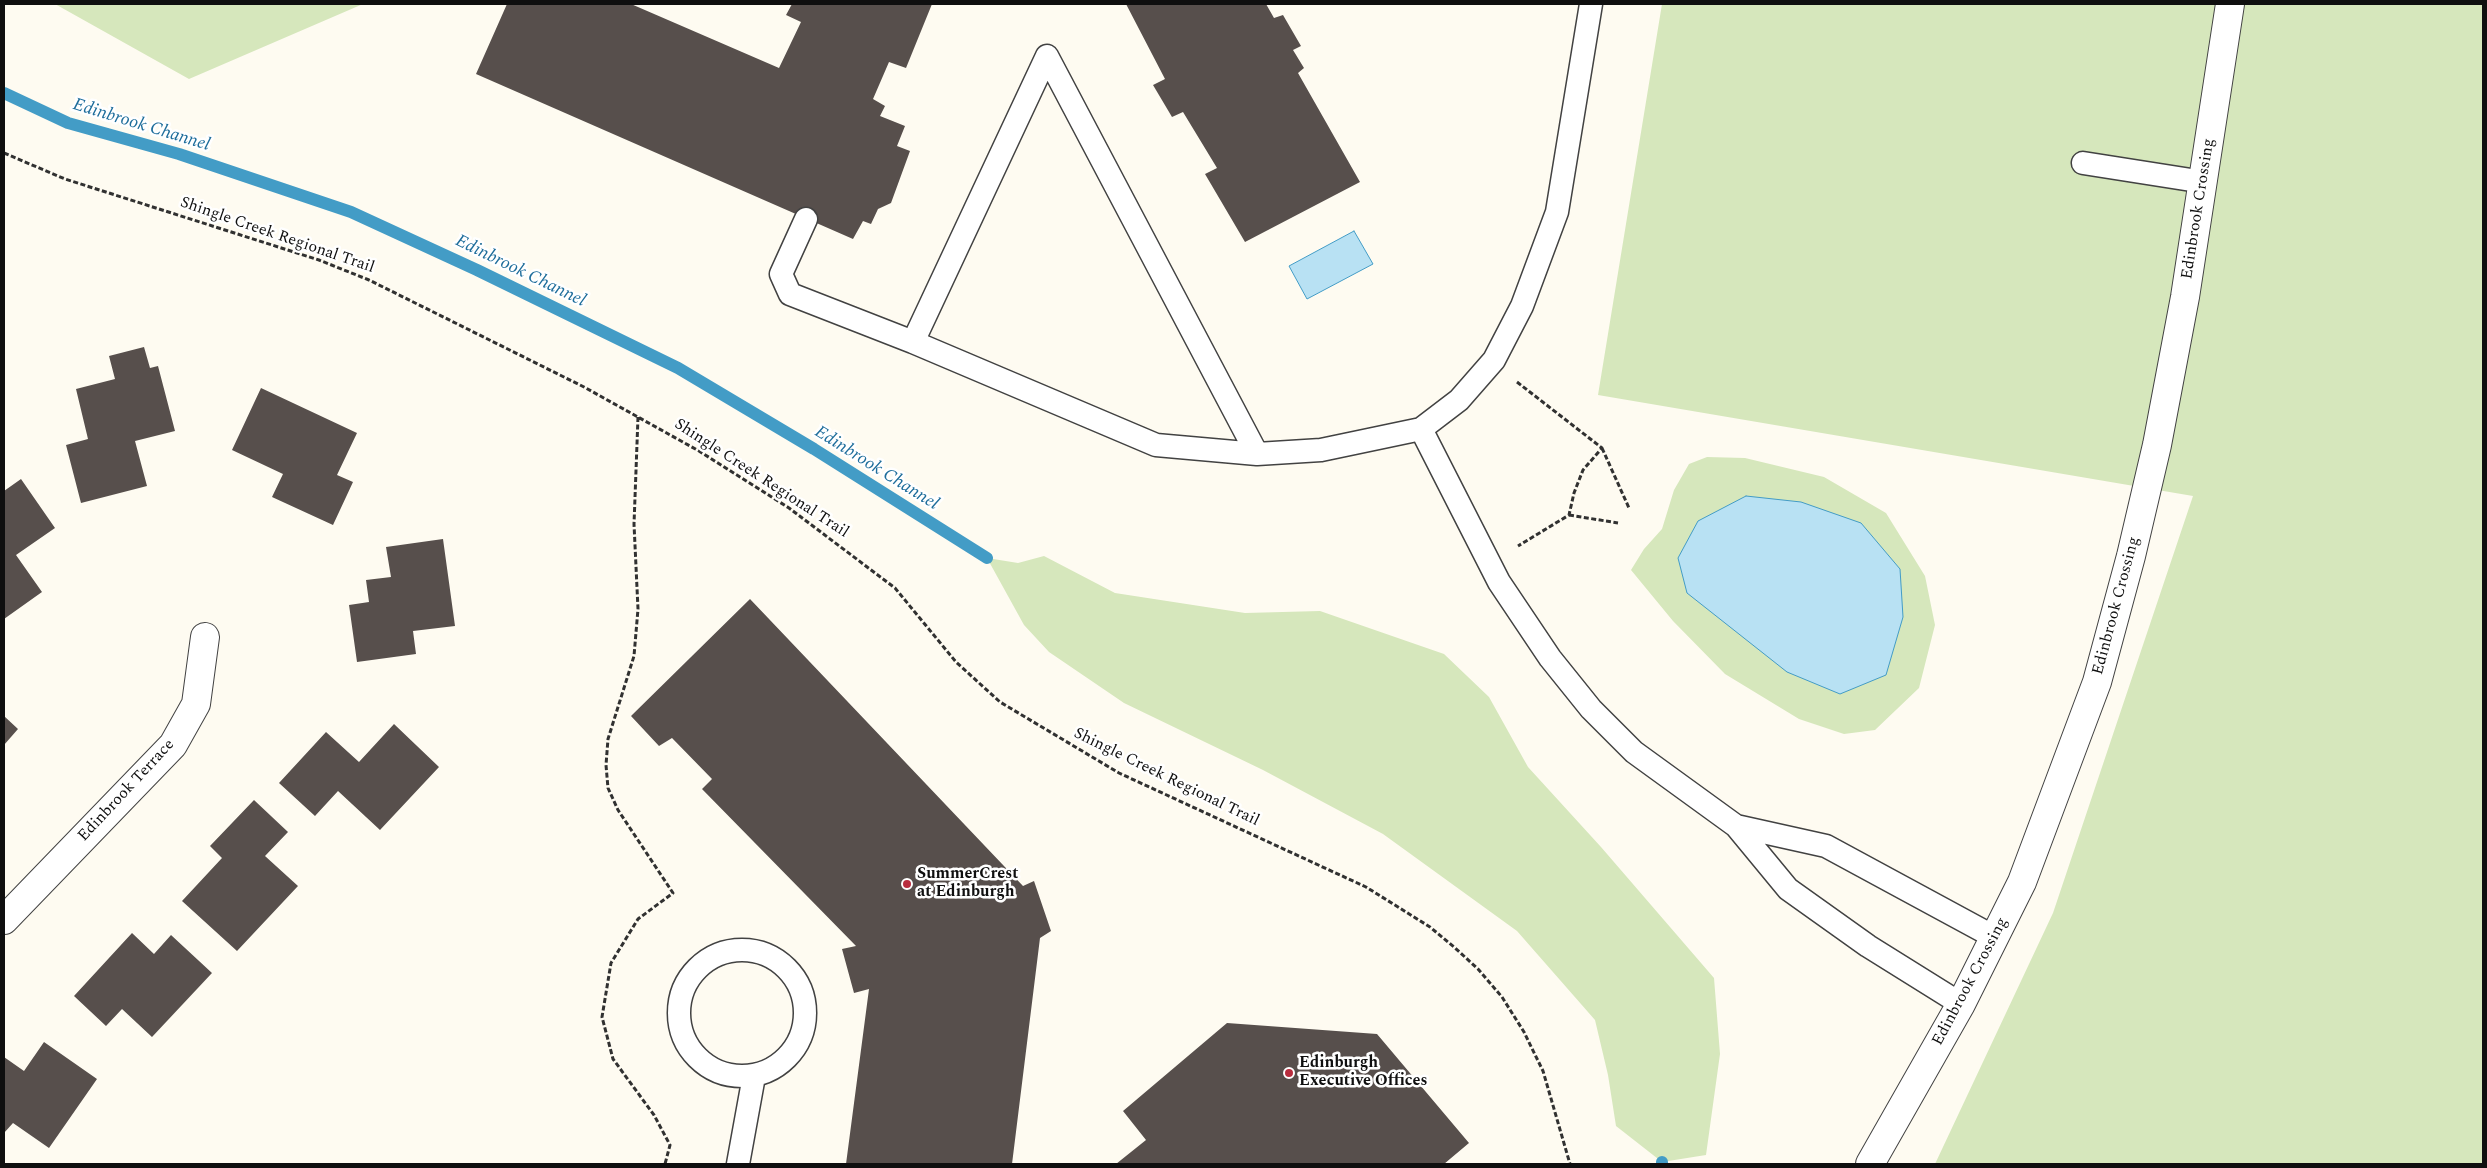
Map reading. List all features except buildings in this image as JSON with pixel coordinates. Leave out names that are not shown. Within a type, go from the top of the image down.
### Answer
[{"type":"street","name":"Edinbrook Crossing","points":[[1870,1164],[1961,1004],[1996,938],[2022,882],[2097,682],[2131,556],[2157,445],[2204,182],[2230,4]]},
{"type":"street","name":"Edinbrook Terrace","points":[[4,920],[173,745],[196,704],[205,637]]},
{"type":"lane","points":[[806,219],[781,274],[790,294],[913,342],[1156,445],[1257,454],[1321,450],[1421,429],[1459,400],[1494,360],[1522,306],[1557,212],[1591,4]]},
{"type":"lane","points":[[913,342],[1047,56],[1257,454]]},
{"type":"lane","points":[[2083,163],[2204,182]]},
{"type":"lane","points":[[1421,429],[1499,582],[1550,658],[1591,709],[1634,752],[1736,826],[1788,889],[1868,946],[1961,1004]]},
{"type":"lane","points":[[1736,826],[1826,846],[1996,938]]},
{"type":"lane","points":[[738,950],[758,952],[778,961],[794,975],[803,994],[806,1015],[802,1037],[791,1055],[774,1068],[754,1076],[734,1076],[714,1070],[703,1062],[685,1041],[679,1022],[680,1000],[687,981],[700,966],[718,954],[738,950]]},
{"type":"lane","points":[[738,1164],[754,1076]]},
{"type":"path","name":"Shingle Creek Regional Trail","points":[[4,153],[65,179],[319,260],[369,280],[502,344],[638,417],[724,466],[790,508],[849,551],[895,588],[956,662],[1000,702],[1119,772],[1366,887],[1430,927],[1478,969],[1502,997],[1524,1032],[1543,1071],[1570,1164]]},
{"type":"path","points":[[1516,381],[1602,448],[1629,508]]},
{"type":"path","points":[[638,417],[634,524],[638,609],[634,656],[608,739],[606,765],[608,788],[618,810],[673,893],[638,919],[611,963],[602,1017],[613,1059],[654,1115],[670,1145],[665,1164]]},
{"type":"path","points":[[1569,515],[1583,470],[1602,448]]},
{"type":"path","points":[[1518,546],[1569,515],[1618,523]]},
{"type":"green space","points":[[55,4],[363,4],[189,79]]},
{"type":"green space","points":[[1662,4],[2483,4],[2483,1164],[1935,1164],[2053,913],[2193,496],[1598,395]]},
{"type":"green space","points":[[1707,457],[1745,458],[1824,477],[1886,513],[1925,576],[1935,625],[1919,688],[1875,730],[1844,734],[1799,719],[1725,674],[1673,621],[1631,570],[1644,549],[1662,529],[1674,490],[1689,464]]},
{"type":"green space","points":[[1044,556],[1115,593],[1245,613],[1320,611],[1444,654],[1489,697],[1528,767],[1601,847],[1714,978],[1720,1054],[1706,1155],[1662,1162],[1616,1126],[1608,1075],[1595,1020],[1517,931],[1383,834],[1263,770],[1124,703],[1049,652],[1024,625],[987,558],[1018,563]]},
{"type":"water","points":[[1354,231],[1373,264],[1307,299],[1289,266]]},
{"type":"water","points":[[1746,496],[1801,502],[1861,523],[1900,569],[1903,617],[1886,675],[1840,694],[1787,672],[1687,593],[1678,558],[1698,521]]},
{"type":"waterway","name":"Edinbrook Channel","points":[[4,93],[68,123],[179,154],[351,212],[477,270],[678,368],[814,449],[987,558]]},
{"type":"place","name":"SummerCrest at Edinburgh","points":[[907,884]]},
{"type":"place","name":"Edinburgh Executive Offices","points":[[1289,1073]]}]
